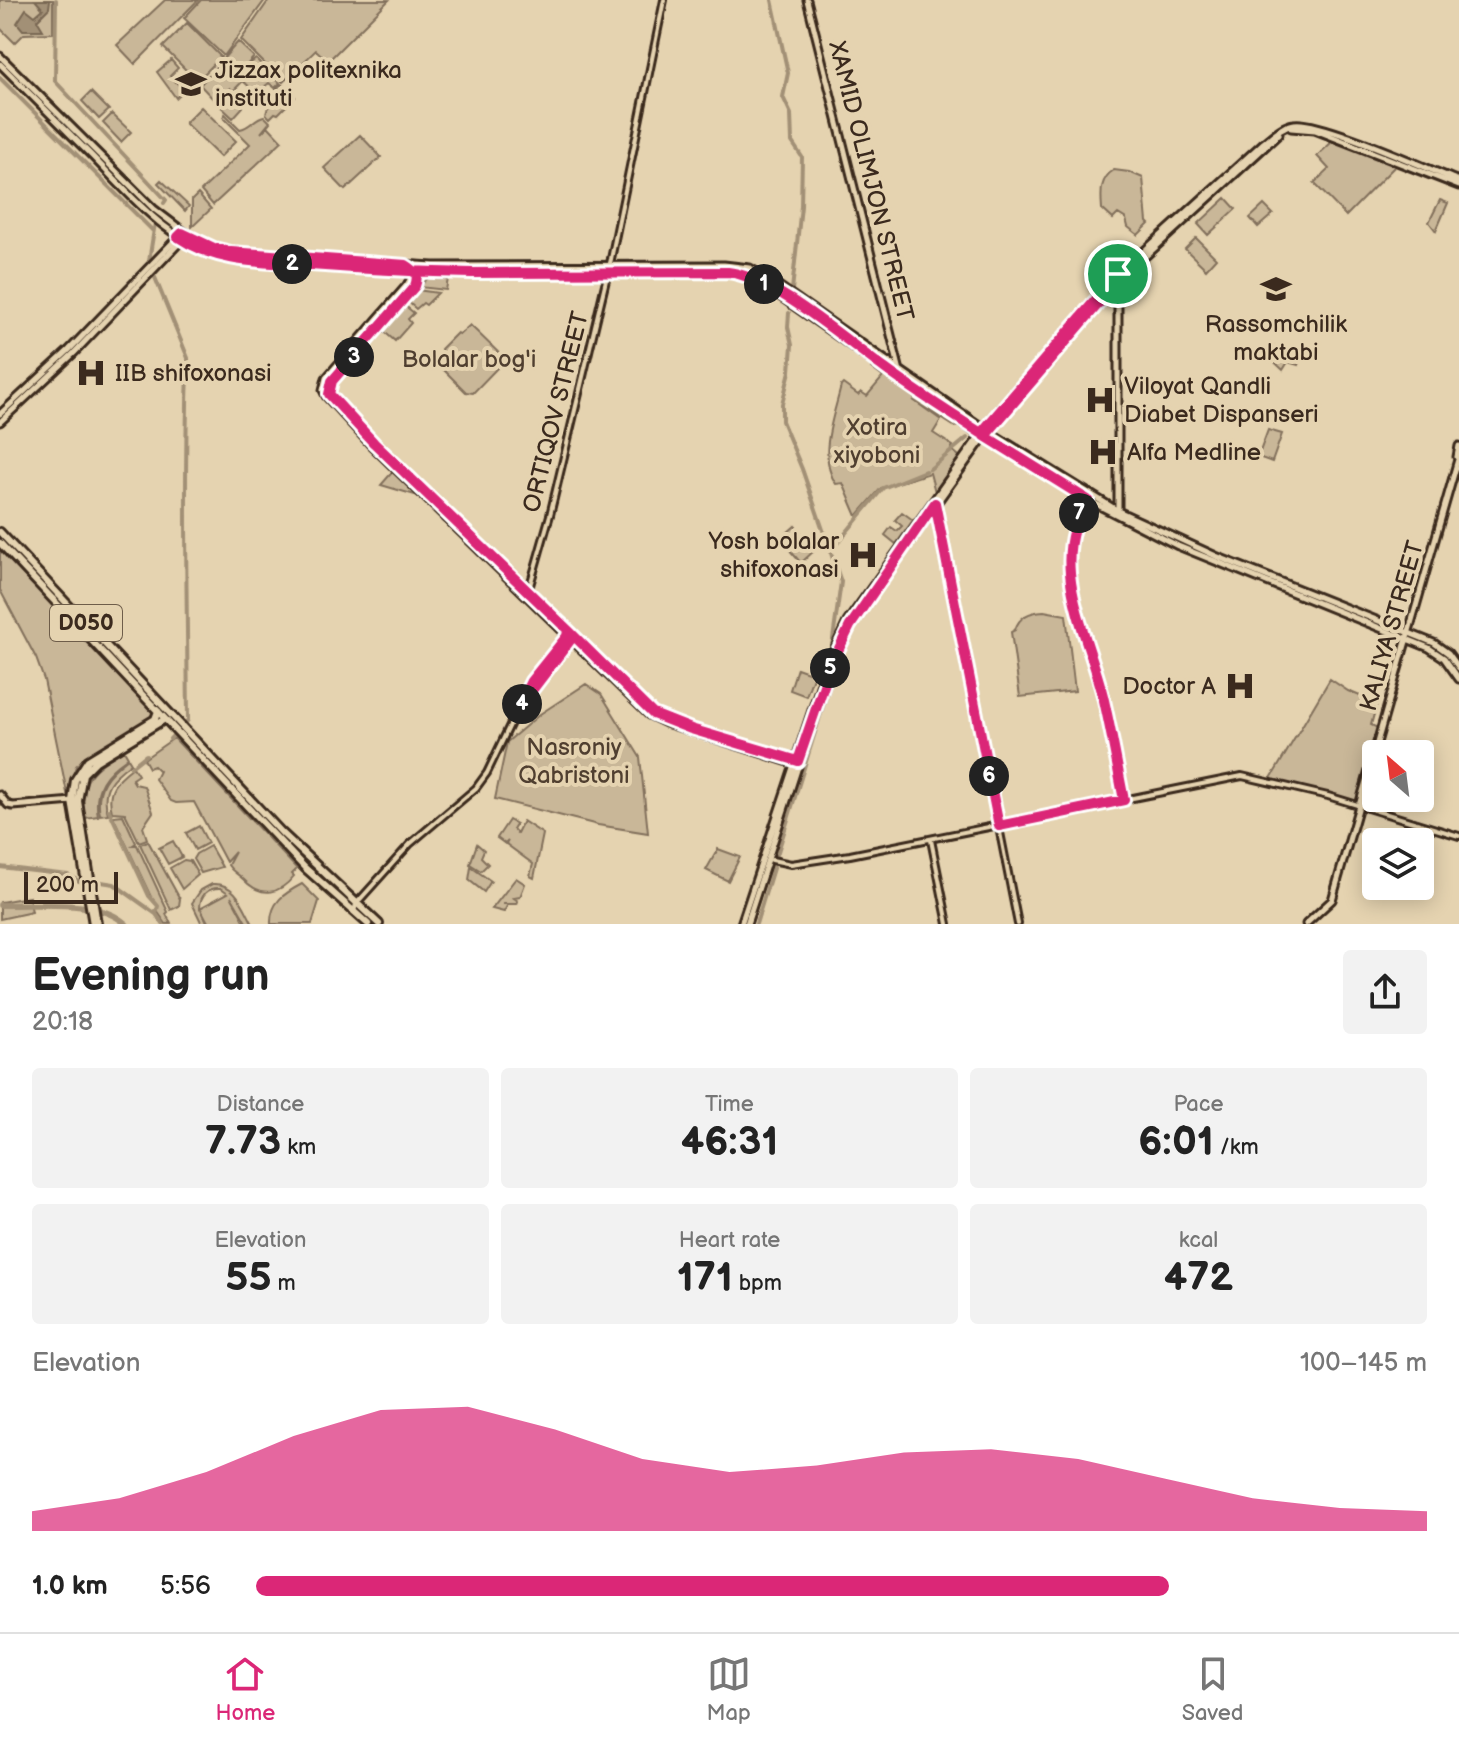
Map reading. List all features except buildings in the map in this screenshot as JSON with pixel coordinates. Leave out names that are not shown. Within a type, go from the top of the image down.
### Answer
[{"type":"main road","name":"XAMID OLIMJON STREET","points":[[807,0],[900,372]]},
{"type":"main road","points":[[0,56],[182,236],[214,248],[245,254],[424,266],[728,272],[746,275],[821,319],[985,432],[1118,511],[1232,566]]},
{"type":"main road","points":[[0,64],[142,207],[212,254],[234,259],[400,271],[609,270]]},
{"type":"main road","points":[[744,924],[828,662],[847,622],[985,432],[1118,277],[1262,144],[1289,125],[1303,123],[1320,127],[1459,184]]},
{"type":"main road","points":[[0,414],[69,350],[182,236]]},
{"type":"main road","points":[[0,422],[74,353],[182,236]]},
{"type":"main road","points":[[406,265],[418,277],[415,286]]},
{"type":"main road","points":[[424,266],[415,271],[407,285],[326,378],[323,390],[371,445],[528,594]]},
{"type":"main road","points":[[400,271],[406,275],[407,285]]},
{"type":"main road","points":[[435,272],[415,286],[332,381],[329,392],[332,399],[651,717],[796,762]]},
{"type":"main road","points":[[1118,277],[1118,511]]},
{"type":"main road","points":[[821,319],[1088,500],[1157,536],[1441,647],[1459,668]]},
{"type":"main road","points":[[365,332],[371,333],[371,337]]},
{"type":"main road","name":"KALIYA STREET","points":[[1306,924],[1332,900],[1459,446]]},
{"type":"main road","name":"KALIYA STREET","points":[[1455,466],[1459,456]]},
{"type":"main road","name":"D050","points":[[0,532],[162,715]]},
{"type":"main road","name":"D050","points":[[0,543],[162,715]]},
{"type":"main road","points":[[1407,635],[1441,655],[1459,679]]},
{"type":"main road","points":[[95,924],[75,801],[75,780],[82,765],[162,715],[184,733],[305,868],[379,924]]},
{"type":"main road","points":[[744,924],[769,859],[796,762]]},
{"type":"main road","points":[[0,795],[8,805],[13,806],[75,801]]},
{"type":"main road","points":[[355,908],[368,924]]},
{"type":"street","name":"ORTIQOV STREET","points":[[528,594],[609,270],[664,0]]},
{"type":"street","points":[[934,500],[1018,924]]},
{"type":"street","points":[[1088,500],[1073,526],[1070,582],[1103,694],[1124,800]]},
{"type":"street","points":[[355,908],[403,851],[476,788],[487,773],[531,681],[569,634]]},
{"type":"street","points":[[769,859],[791,864],[931,840],[1242,776],[1359,805],[1459,836]]},
{"type":"street","points":[[931,840],[948,924]]},
{"type":"green space","points":[[0,0],[53,0],[53,33],[24,34],[15,43],[0,28]]},
{"type":"green space","points":[[165,0],[198,0],[135,64],[117,45]]},
{"type":"green space","points":[[201,0],[265,0],[224,56],[184,18]]},
{"type":"green space","points":[[269,0],[389,0],[328,61],[316,50],[283,82],[241,40]]},
{"type":"green space","points":[[187,23],[221,57],[197,81],[163,47]]},
{"type":"green space","points":[[238,42],[254,57],[245,67],[256,59],[280,83],[275,88],[269,83],[254,91],[243,81],[233,91],[230,88],[216,102],[200,85]]},
{"type":"green space","points":[[171,60],[178,68],[170,76],[184,90],[176,98],[157,72]]},
{"type":"green space","points":[[281,84],[295,97],[270,118],[266,114],[268,107],[280,94],[276,89]]},
{"type":"green space","points":[[231,90],[242,101],[243,107],[233,118],[217,103]]},
{"type":"green space","points":[[91,92],[109,110],[99,119],[82,101]]},
{"type":"green space","points":[[201,107],[236,141],[220,157],[185,123]]},
{"type":"green space","points":[[112,114],[131,132],[121,142],[103,123]]},
{"type":"green space","points":[[225,114],[240,129],[264,116],[270,122],[261,133],[268,126],[282,141],[213,205],[201,191],[250,144],[223,117]]},
{"type":"green space","points":[[360,135],[381,157],[345,190],[324,168]]},
{"type":"green space","points":[[1334,140],[1396,165],[1346,216],[1314,183],[1329,169],[1317,156]]},
{"type":"green space","points":[[1114,170],[1143,178],[1149,224],[1138,235],[1128,227],[1126,219],[1118,214],[1113,219],[1102,209],[1103,182]]},
{"type":"green space","points":[[161,180],[189,206],[185,211],[158,183]]},
{"type":"green space","points":[[198,194],[211,209],[192,227],[192,200]]},
{"type":"green space","points":[[1226,198],[1236,209],[1208,235],[1198,224]]},
{"type":"green space","points":[[1440,200],[1448,203],[1436,231],[1429,222]]},
{"type":"green space","points":[[1264,205],[1273,214],[1258,227],[1250,218]]},
{"type":"green space","points":[[1196,238],[1216,258],[1206,269],[1185,249]]},
{"type":"green space","points":[[429,277],[448,279],[446,290],[419,287]]},
{"type":"green space","points":[[417,290],[438,293],[426,305],[423,303],[416,309],[407,301]]},
{"type":"green space","points":[[403,304],[414,313],[408,319],[411,323],[395,341],[381,329]]},
{"type":"green space","name":"Bolalar bog'i","points":[[470,325],[502,356],[500,365],[473,393],[466,392],[437,363],[443,354],[441,349]]},
{"type":"green space","points":[[1269,345],[1301,356],[1298,365],[1288,362],[1283,370],[1265,353]]},
{"type":"green space","name":"Xotira xiyoboni","points":[[873,363],[976,436],[959,426],[955,427],[913,400],[941,420],[933,433],[953,446],[951,449],[960,457],[935,492],[930,473],[881,488],[857,516],[843,483],[836,484],[830,473],[827,449],[841,386],[843,384],[858,395],[861,392],[867,396],[883,377],[871,368]]},
{"type":"green space","points":[[1268,430],[1282,434],[1272,462],[1258,457]]},
{"type":"green space","points":[[395,469],[416,492],[415,495],[381,485]]},
{"type":"green space","points":[[902,512],[913,520],[896,544],[885,535],[891,527],[897,531],[902,526],[895,520]]},
{"type":"green space","points":[[795,526],[816,549],[801,563],[780,539]]},
{"type":"green space","points":[[0,546],[25,573],[7,558],[33,585],[26,574],[153,711],[150,719],[83,759],[76,766],[67,793],[44,680],[36,658],[0,590]]},
{"type":"green space","points":[[1044,611],[1066,615],[1075,691],[1020,697],[1011,632],[1026,616]]},
{"type":"green space","points":[[797,668],[814,674],[806,696],[790,690]]},
{"type":"green space","points":[[1330,679],[1348,691],[1377,703],[1371,725],[1378,728],[1375,740],[1362,740],[1362,784],[1357,802],[1270,780]]},
{"type":"green space","name":"Nasroniy Qabristoni","points":[[586,684],[601,694],[640,757],[648,833],[598,825],[495,799],[507,742],[540,714]]},
{"type":"green space","points":[[174,738],[297,869],[282,887],[270,892],[256,889],[233,871],[228,865],[235,852],[226,862],[194,802],[171,801],[155,779],[159,771],[154,766],[149,768],[144,759]]},
{"type":"green space","points":[[124,750],[128,757],[107,775],[99,789],[98,816],[85,818],[84,793],[90,776],[103,763]]},
{"type":"green space","points":[[128,758],[131,763],[109,784],[106,797],[108,814],[100,815],[99,797],[104,782]]},
{"type":"green space","points":[[133,767],[138,775],[132,779],[135,784],[144,786],[153,812],[143,827],[147,839],[139,842],[125,813],[112,812],[110,804],[114,786]]},
{"type":"green space","points":[[123,815],[136,843],[133,845],[137,845],[171,924],[166,924],[157,911],[158,905],[151,897],[113,816]]},
{"type":"green space","points":[[509,820],[516,824],[513,829],[517,833],[523,821],[543,834],[534,878],[530,876],[533,864],[506,844],[508,841],[505,844],[497,838]]},
{"type":"green space","points":[[199,826],[208,843],[195,850],[186,833]]},
{"type":"green space","points":[[148,841],[180,899],[179,906],[171,910],[140,844]]},
{"type":"green space","points":[[173,841],[182,857],[168,864],[159,848]]},
{"type":"green space","points":[[477,844],[484,850],[481,857],[488,864],[481,871],[470,864]]},
{"type":"green space","points":[[210,846],[222,867],[201,873],[193,859]]},
{"type":"green space","points":[[718,849],[740,857],[728,881],[706,870]]},
{"type":"green space","points":[[184,860],[190,861],[198,875],[182,889],[170,868]]},
{"type":"green space","points":[[471,867],[491,881],[484,892],[469,880]]},
{"type":"green space","points":[[516,878],[525,884],[520,897],[514,898],[517,904],[508,904],[504,912],[492,909]]},
{"type":"green space","points":[[212,884],[227,887],[238,896],[253,924],[247,924],[231,896],[246,924],[209,924],[201,909],[208,924],[202,924],[192,903],[201,890]],"holes":[[[221,888],[228,893],[200,908],[201,899],[209,890]]]},
{"type":"green space","points":[[302,884],[319,901],[312,924],[271,924],[276,904]]},
{"type":"green space","points":[[29,897],[32,912],[0,919],[0,902]]},
{"type":"shaded area","points":[[35,0],[50,0],[49,8],[37,20],[43,30],[23,30],[17,23],[26,9],[35,16],[43,9]]},
{"type":"waterway","points":[[56,0],[55,81],[166,200],[164,203]]},
{"type":"waterway","points":[[772,0],[788,73],[783,97],[791,114],[792,142],[802,157],[801,206],[792,290]]},
{"type":"waterway","points":[[0,78],[153,231]]},
{"type":"waterway","points":[[149,261],[155,223]]},
{"type":"waterway","points":[[154,275],[188,358],[188,720],[170,739]]},
{"type":"waterway","points":[[789,313],[792,345],[782,421],[841,582],[832,646]]},
{"type":"waterway","points":[[930,469],[967,438]]},
{"type":"waterway","points":[[830,552],[883,488],[925,471]]},
{"type":"waterway","points":[[776,858],[834,671],[834,661]]},
{"type":"waterway","points":[[131,767],[146,755]]},
{"type":"waterway","points":[[109,810],[149,896],[158,906],[156,914],[163,924]]},
{"type":"waterway","points":[[756,924],[774,865]]},
{"type":"waterway","points":[[0,867],[68,875],[79,881]]},
{"type":"waterway","points":[[95,881],[114,884],[156,914]]},
{"type":"waterway","points":[[0,905],[84,907],[100,910],[126,924]]},
{"type":"place","name":"Jizzax politexnika instituti","points":[[191,84]]},
{"type":"place","name":"Rassomchilik maktabi","points":[[1276,289]]},
{"type":"place","name":"IIB shifoxonasi","points":[[91,373]]},
{"type":"place","name":"Viloyat Qandli Diabet Dispanseri","points":[[1100,400]]},
{"type":"place","name":"Alfa Medline","points":[[1103,452]]},
{"type":"place","name":"Yosh bolalar shifoxonasi","points":[[863,555]]},
{"type":"place","name":"Doctor A","points":[[1240,686]]},
{"type":"route","points":[[1118,274],[981,433],[783,296],[746,275],[728,272],[471,273],[415,271],[400,271],[367,269],[234,259],[212,254],[178,237],[182,233],[214,248],[231,252],[406,265],[415,271],[418,277],[415,286],[332,381],[329,394],[374,443],[528,593],[568,630],[571,633],[572,635],[572,638],[517,710],[531,681],[567,636],[568,630],[653,714],[691,729],[798,761],[831,665],[850,626],[935,503],[999,826],[1124,800],[1103,694],[1070,582],[1073,526],[1088,500],[985,436],[1118,281],[1118,274]]}]
